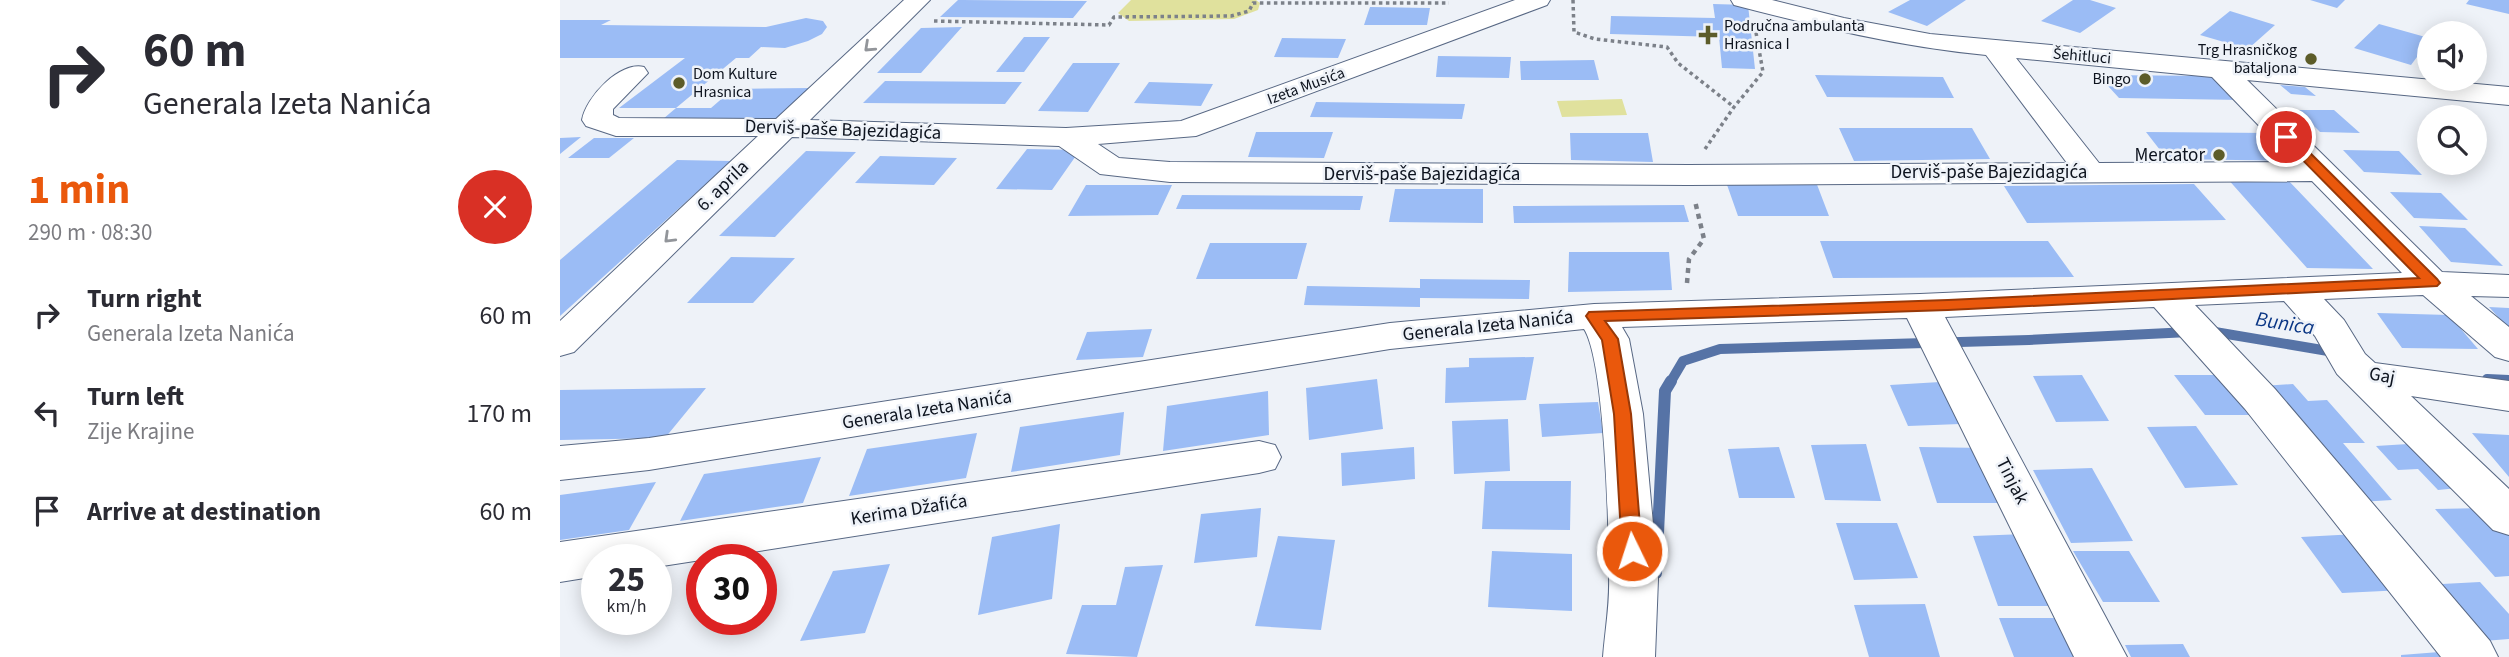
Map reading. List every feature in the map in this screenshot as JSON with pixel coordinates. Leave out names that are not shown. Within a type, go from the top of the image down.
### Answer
[{"type":"street","name":"Izeta Musića","points":[[1066,137],[1185,130],[1538,0]]},
{"type":"street","name":"Šehitluci","points":[[1747,1],[1843,26],[1930,42],[2509,96]]},
{"type":"street","name":"6. aprila","points":[[560,343],[908,10]]},
{"type":"street","points":[[1994,48],[2089,172]]},
{"type":"street","points":[[2219,68],[2432,283],[2509,348]]},
{"type":"street","name":"Derviš-paše Bajezidagića","points":[[634,73],[599,107],[597,120],[616,127],[783,128],[1066,137],[1111,167],[1170,172],[1688,175],[2320,171]]},
{"type":"street","name":"Generala Izeta Nanića","points":[[560,463],[649,454],[1390,336],[1594,316],[1693,313],[1932,328],[2184,318],[2294,290],[2432,283],[2509,286]]},
{"type":"street","points":[[2294,290],[2351,359],[2509,517]]},
{"type":"street","points":[[1594,316],[1610,339],[1622,414],[1634,579],[1629,657]]},
{"type":"street","points":[[2184,318],[2260,399],[2472,657]]},
{"type":"street","name":"Tinjak","points":[[1932,328],[2101,657]]},
{"type":"street","name":"Gaj","points":[[2351,359],[2509,396]]},
{"type":"street","name":"Kerima Džafića","points":[[560,562],[1259,457]]},
{"type":"path","points":[[1573,0],[1574,32],[1595,39],[1667,47],[1678,63],[1734,107]]},
{"type":"path","points":[[1693,313],[1685,273],[1689,256],[1704,239],[1688,175],[1734,107],[1763,72],[1747,1]]},
{"type":"path","points":[[908,10],[1109,25],[1114,17],[1231,16],[1250,11],[1254,3],[1460,3]]},
{"type":"green space","points":[[1131,0],[1256,0],[1260,3],[1258,10],[1234,19],[1129,21],[1118,13]]},
{"type":"green space","points":[[1622,99],[1627,115],[1562,117],[1557,101]]},
{"type":"building","points":[[958,0],[1087,1],[1073,18],[940,17]]},
{"type":"building","points":[[1910,0],[1966,0],[1927,26],[1888,12]]},
{"type":"building","points":[[2073,0],[2090,0],[2116,8],[2080,33],[2041,21]]},
{"type":"building","points":[[2310,0],[2345,0],[2337,8]]},
{"type":"building","points":[[2469,0],[2509,0],[2509,14],[2466,4]]},
{"type":"building","name":"Područna ambulanta Hrasnica I","points":[[1713,4],[1748,5],[1755,69],[1722,68],[1719,37],[1610,34],[1611,16],[1715,18]]},
{"type":"building","points":[[1370,7],[1430,8],[1427,25],[1364,25]]},
{"type":"building","points":[[2230,11],[2275,25],[2248,49],[2200,35]]},
{"type":"building","name":"Dom Kulture Hrasnica","points":[[806,18],[823,21],[827,27],[822,34],[808,41],[785,48],[761,47],[749,58],[736,58],[676,108],[619,108],[685,58],[560,58],[560,20],[611,20],[601,25],[766,27]]},
{"type":"building","points":[[2379,24],[2417,35],[2417,57],[2411,65],[2354,48]]},
{"type":"building","points":[[962,27],[921,73],[877,73],[921,28]]},
{"type":"building","points":[[1024,37],[1050,37],[1024,72],[996,72]]},
{"type":"building","points":[[1282,38],[1346,39],[1338,58],[1274,57]]},
{"type":"building","points":[[1438,56],[1511,57],[1509,78],[1436,77]]},
{"type":"building","points":[[1594,60],[1599,80],[1521,80],[1520,61]]},
{"type":"building","points":[[1073,63],[1120,63],[1088,112],[1038,111]]},
{"type":"building","points":[[1815,75],[1943,77],[1954,98],[1827,97]]},
{"type":"building","points":[[2098,75],[2215,76],[2242,100],[2119,98]]},
{"type":"building","points":[[885,81],[1022,82],[1005,104],[863,103]]},
{"type":"building","points":[[1149,82],[1213,84],[1201,106],[1134,103]]},
{"type":"building","points":[[2280,85],[2305,87],[2316,96],[2291,94]]},
{"type":"building","points":[[809,88],[780,118],[663,119],[676,108],[711,108],[733,89]]},
{"type":"building","points":[[1316,102],[1465,104],[1462,119],[1310,117]]},
{"type":"building","points":[[2298,110],[2334,110],[2360,133],[2320,132]]},
{"type":"building","points":[[1839,128],[1972,128],[1990,159],[1854,161]]},
{"type":"building","points":[[1256,132],[1333,132],[1324,158],[1248,157]]},
{"type":"building","points":[[2146,132],[2271,133],[2302,161],[2167,159]]},
{"type":"building","points":[[1570,133],[1648,133],[1653,162],[1571,160]]},
{"type":"building","points":[[581,137],[560,154],[560,138]]},
{"type":"building","points":[[594,138],[634,138],[609,158],[568,158]]},
{"type":"building","points":[[1027,149],[1080,150],[1052,190],[996,189]]},
{"type":"building","points":[[2343,150],[2399,151],[2417,170],[2417,175],[2364,172]]},
{"type":"building","points":[[806,151],[856,152],[775,237],[719,236]]},
{"type":"building","points":[[880,156],[957,158],[934,185],[855,183]]},
{"type":"building","points":[[677,160],[731,161],[560,316],[560,260]]},
{"type":"building","points":[[2226,177],[2286,178],[2373,269],[2307,268]]},
{"type":"building","points":[[1726,182],[1816,182],[1829,216],[1738,216]]},
{"type":"building","points":[[2194,184],[2226,220],[2027,223],[2004,186]]},
{"type":"building","points":[[1086,185],[1172,185],[1158,215],[1068,216]]},
{"type":"building","points":[[1395,189],[1483,189],[1483,223],[1389,222]]},
{"type":"building","points":[[2390,192],[2441,193],[2468,220],[2414,218]]},
{"type":"building","points":[[1182,195],[1363,196],[1360,210],[1176,209]]},
{"type":"building","points":[[1684,205],[1689,222],[1514,223],[1513,206]]},
{"type":"building","points":[[2419,226],[2465,228],[2503,266],[2451,262]]},
{"type":"building","points":[[1820,241],[2048,241],[2074,277],[1833,278]]},
{"type":"building","points":[[1210,243],[1307,243],[1297,279],[1196,279]]},
{"type":"building","points":[[1569,252],[1669,252],[1672,290],[1568,292]]},
{"type":"building","points":[[731,257],[795,258],[753,303],[687,303]]},
{"type":"building","points":[[1420,279],[1530,280],[1529,299],[1420,298],[1420,307],[1304,305],[1307,286],[1420,288]]},
{"type":"building","points":[[2489,307],[2509,308],[2509,329]]},
{"type":"building","points":[[2377,313],[2449,315],[2478,349],[2402,348]]},
{"type":"building","points":[[1152,329],[1143,357],[1076,360],[1087,332]]},
{"type":"building","points":[[1534,357],[1526,400],[1445,403],[1446,368],[1469,367],[1469,358]]},
{"type":"building","points":[[2082,375],[2109,421],[2056,422],[2033,376]]},
{"type":"building","points":[[2174,375],[2225,375],[2257,415],[2205,415]]},
{"type":"building","points":[[1377,379],[1383,429],[1309,440],[1306,388]]},
{"type":"building","points":[[1940,382],[1960,424],[1908,426],[1890,385]]},
{"type":"building","points":[[2293,384],[2308,401],[2327,400],[2365,443],[2343,443],[2392,500],[2360,502],[2262,386]]},
{"type":"building","points":[[706,388],[665,438],[560,440],[560,390]]},
{"type":"building","points":[[1268,391],[1269,435],[1163,451],[1167,406]]},
{"type":"building","points":[[1598,402],[1603,433],[1542,437],[1539,404]]},
{"type":"building","points":[[1124,412],[1120,455],[1011,472],[1020,427]]},
{"type":"building","points":[[1508,419],[1510,471],[1454,474],[1452,421]]},
{"type":"building","points":[[2196,426],[2238,485],[2185,488],[2147,427]]},
{"type":"building","points":[[977,433],[966,478],[849,496],[867,449]]},
{"type":"building","points":[[2472,433],[2509,435],[2509,477]]},
{"type":"building","points":[[2424,443],[2468,487],[2438,490],[2418,469],[2398,470],[2376,446]]},
{"type":"building","points":[[1866,444],[1881,501],[1825,500],[1811,445]]},
{"type":"building","points":[[1414,447],[1415,479],[1342,486],[1341,453]]},
{"type":"building","points":[[1779,447],[1795,498],[1739,498],[1728,449]]},
{"type":"building","points":[[1919,447],[1985,448],[2012,503],[1937,503]]},
{"type":"building","points":[[821,457],[803,503],[680,521],[704,474]]},
{"type":"building","points":[[2092,468],[2133,541],[2071,543],[2033,470]]},
{"type":"building","points":[[1485,481],[1571,481],[1570,530],[1482,529]]},
{"type":"building","points":[[656,482],[629,530],[560,540],[560,495]]},
{"type":"building","points":[[1261,508],[1257,557],[1194,563],[1201,514]]},
{"type":"building","points":[[2485,508],[2509,535],[2509,576],[2495,577],[2435,509]]},
{"type":"building","points":[[1836,523],[1897,523],[1918,578],[1854,580]]},
{"type":"building","points":[[1060,524],[1052,599],[978,615],[992,537]]},
{"type":"building","points":[[2025,534],[2055,606],[1998,606],[1973,536]]},
{"type":"building","points":[[2357,534],[2404,590],[2342,593],[2301,537]]},
{"type":"building","points":[[1278,536],[1335,540],[1321,630],[1255,626]]},
{"type":"building","points":[[1492,551],[1572,554],[1572,611],[1488,607]]},
{"type":"building","points":[[2073,551],[2129,551],[2160,602],[2103,602]]},
{"type":"building","points":[[890,564],[865,633],[800,641],[833,571]]},
{"type":"building","points":[[1163,565],[1137,657],[1066,654],[1082,605],[1116,605],[1125,567]]},
{"type":"building","points":[[2480,582],[2509,614],[2509,639],[2471,642],[2423,585]]},
{"type":"building","points":[[1925,604],[1940,657],[1869,657],[1854,605]]},
{"type":"building","points":[[1999,618],[2058,618],[2077,657],[2014,657]]},
{"type":"building","points":[[2183,644],[2190,657],[2131,657],[2125,645]]},
{"type":"building","points":[[2452,651],[2457,657],[2401,657],[2401,655]]},
{"type":"waterway","name":"Bunica","points":[[2209,331],[2334,352]]},
{"type":"waterway","name":"Bunica","points":[[1670,383],[1683,361],[1720,349],[2029,340],[2189,332]]},
{"type":"waterway","name":"Bunica","points":[[2487,379],[2509,380]]},
{"type":"waterway","name":"Bunica","points":[[1656,573],[1665,391],[1671,381]]},
{"type":"place","name":"Područna ambulanta Hrasnica I","points":[[1708,35]]},
{"type":"place","name":"Trg Hrasničkog bataljona","points":[[2311,59]]},
{"type":"place","name":"Bingo","points":[[2145,79]]},
{"type":"place","name":"Dom Kulture Hrasnica","points":[[679,83]]},
{"type":"place","name":"Mercator","points":[[2219,155]]},
{"type":"route","points":[[1632,551],[1622,414],[1610,339],[1594,316],[1948,305],[2432,283],[2286,137]]}]
